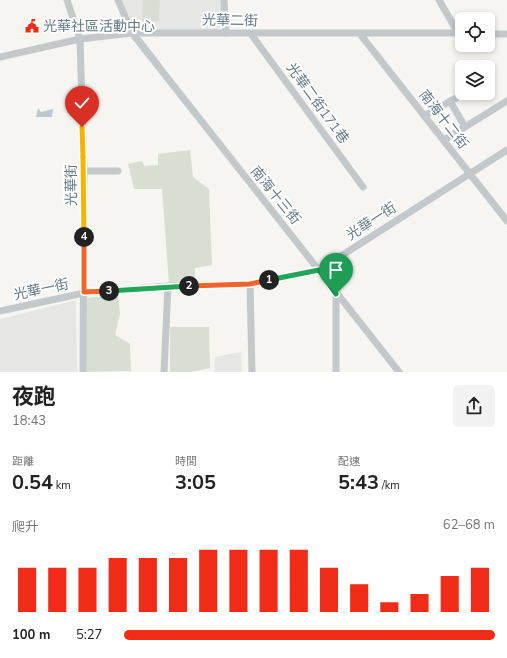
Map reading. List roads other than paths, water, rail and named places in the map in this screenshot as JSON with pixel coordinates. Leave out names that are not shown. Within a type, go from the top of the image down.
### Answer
[{"type":"street","name":"光華街","points":[[67,0],[80,39],[84,171],[83,372]]},
{"type":"street","name":"南海十三街","points":[[118,0],[132,33],[319,270],[336,294],[399,372]]},
{"type":"street","points":[[224,0],[226,33]]},
{"type":"street","points":[[439,0],[455,25]]},
{"type":"street","name":"光華二街","points":[[0,57],[80,39],[132,33],[455,33]]},
{"type":"street","name":"光華二街171巷","points":[[251,34],[363,187]]},
{"type":"street","name":"南海十二街","points":[[360,34],[507,221]]},
{"type":"street","points":[[495,34],[507,34]]},
{"type":"street","points":[[424,116],[455,98]]},
{"type":"street","points":[[450,101],[465,127]]},
{"type":"street","points":[[444,140],[507,101]]},
{"type":"street","name":"光華一街","points":[[0,311],[84,292],[168,286],[250,284],[319,270],[507,150]]},
{"type":"street","points":[[84,171],[118,171]]},
{"type":"street","points":[[250,284],[252,372]]},
{"type":"street","points":[[164,372],[168,286]]},
{"type":"street","points":[[336,294],[336,372]]},
{"type":"waterway","points":[[140,38],[161,65]]},
{"type":"place","name":"光華社區活動中心","points":[[32,26]]}]
